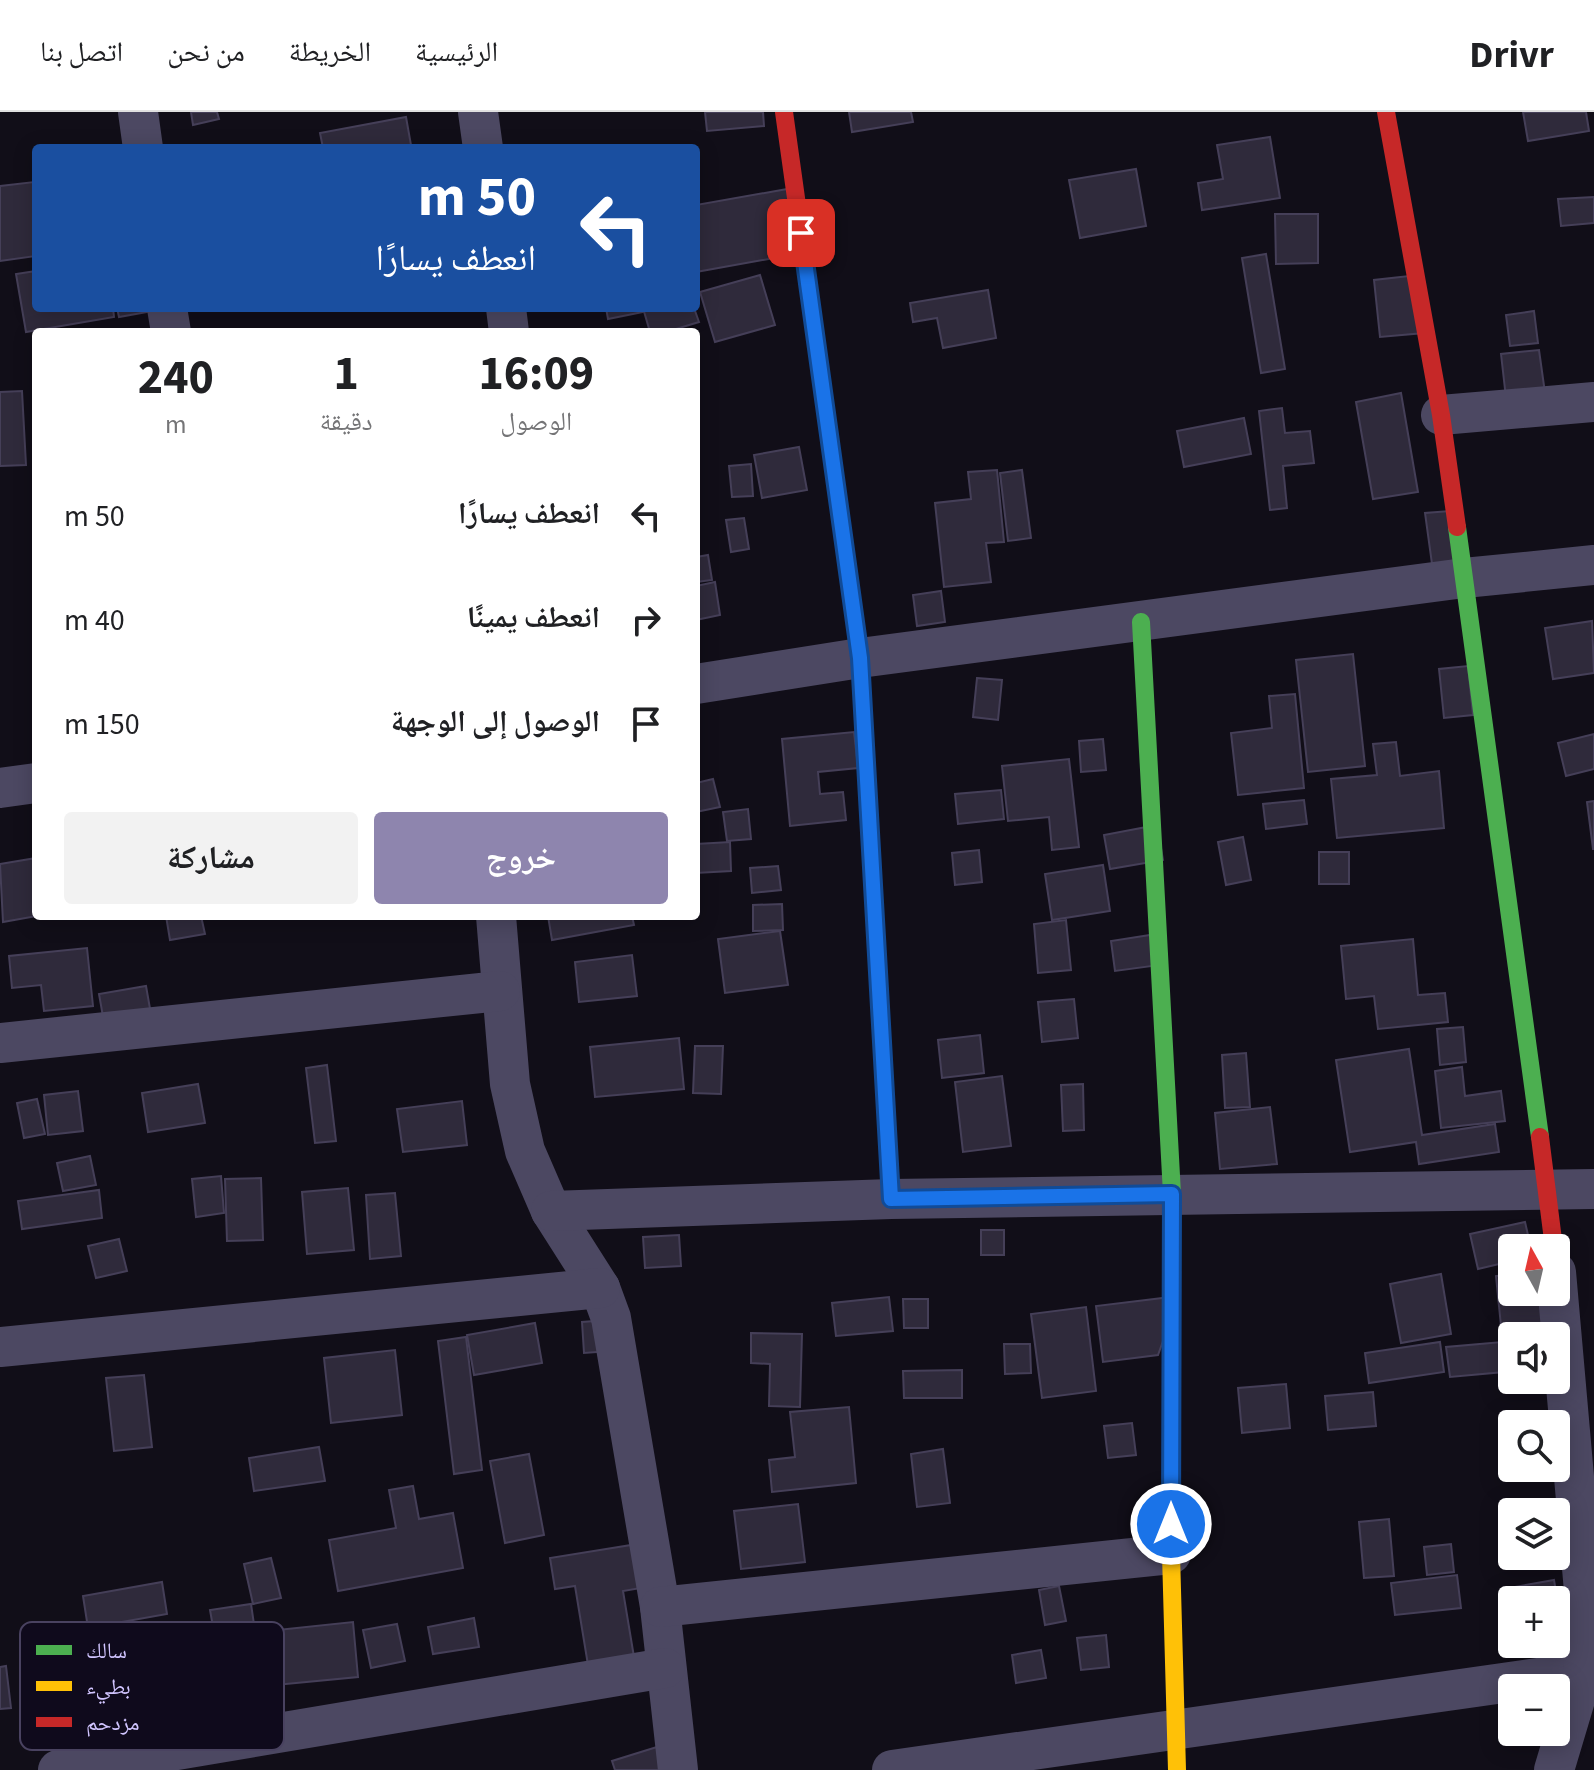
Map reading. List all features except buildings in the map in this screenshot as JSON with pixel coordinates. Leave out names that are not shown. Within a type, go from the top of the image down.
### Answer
[{"type":"street","points":[[138,112],[142,144]]},
{"type":"street","points":[[478,112],[482,144]]},
{"type":"street","points":[[784,112],[860,658],[891,1199]]},
{"type":"street","points":[[1386,112],[1441,415],[1553,1234]]},
{"type":"street","points":[[1441,415],[1594,402]]},
{"type":"street","points":[[700,683],[860,658],[1464,578],[1594,565]]},
{"type":"street","points":[[1141,622],[1172,1194],[1171,1554],[1176,1751]]},
{"type":"street","points":[[0,788],[32,784]]},
{"type":"street","points":[[496,920],[510,1084],[525,1151],[551,1211],[600,1288],[611,1318],[660,1607],[678,1770]]},
{"type":"street","points":[[0,1043],[500,991]]},
{"type":"street","points":[[551,1211],[891,1199],[1594,1189]]},
{"type":"street","points":[[0,1347],[600,1288]]},
{"type":"street","points":[[1554,1770],[1589,1672],[1586,1583],[1559,1306]]},
{"type":"street","points":[[660,1607],[1171,1554]]},
{"type":"street","points":[[284,1732],[665,1668]]},
{"type":"street","points":[[892,1770],[1176,1751],[1589,1672]]},
{"type":"street","points":[[58,1770],[177,1750]]},
{"type":"traffic: fast","points":[[1457,527],[1540,1137]]},
{"type":"traffic: fast","points":[[851,592],[860,658],[883,1056]]},
{"type":"traffic: fast","points":[[1141,622],[1172,1194],[1172,1333]]},
{"type":"traffic: slow","points":[[1172,1333],[1171,1554],[1177,1770]]},
{"type":"traffic: jam","points":[[784,112],[851,592]]},
{"type":"traffic: jam","points":[[1386,112],[1441,415],[1457,527]]},
{"type":"traffic: jam","points":[[883,1056],[891,1199]]},
{"type":"traffic: jam","points":[[1540,1137],[1552,1234]]},
{"type":"route","points":[[801,233],[860,658],[891,1199],[1172,1194],[1171,1524]]}]
